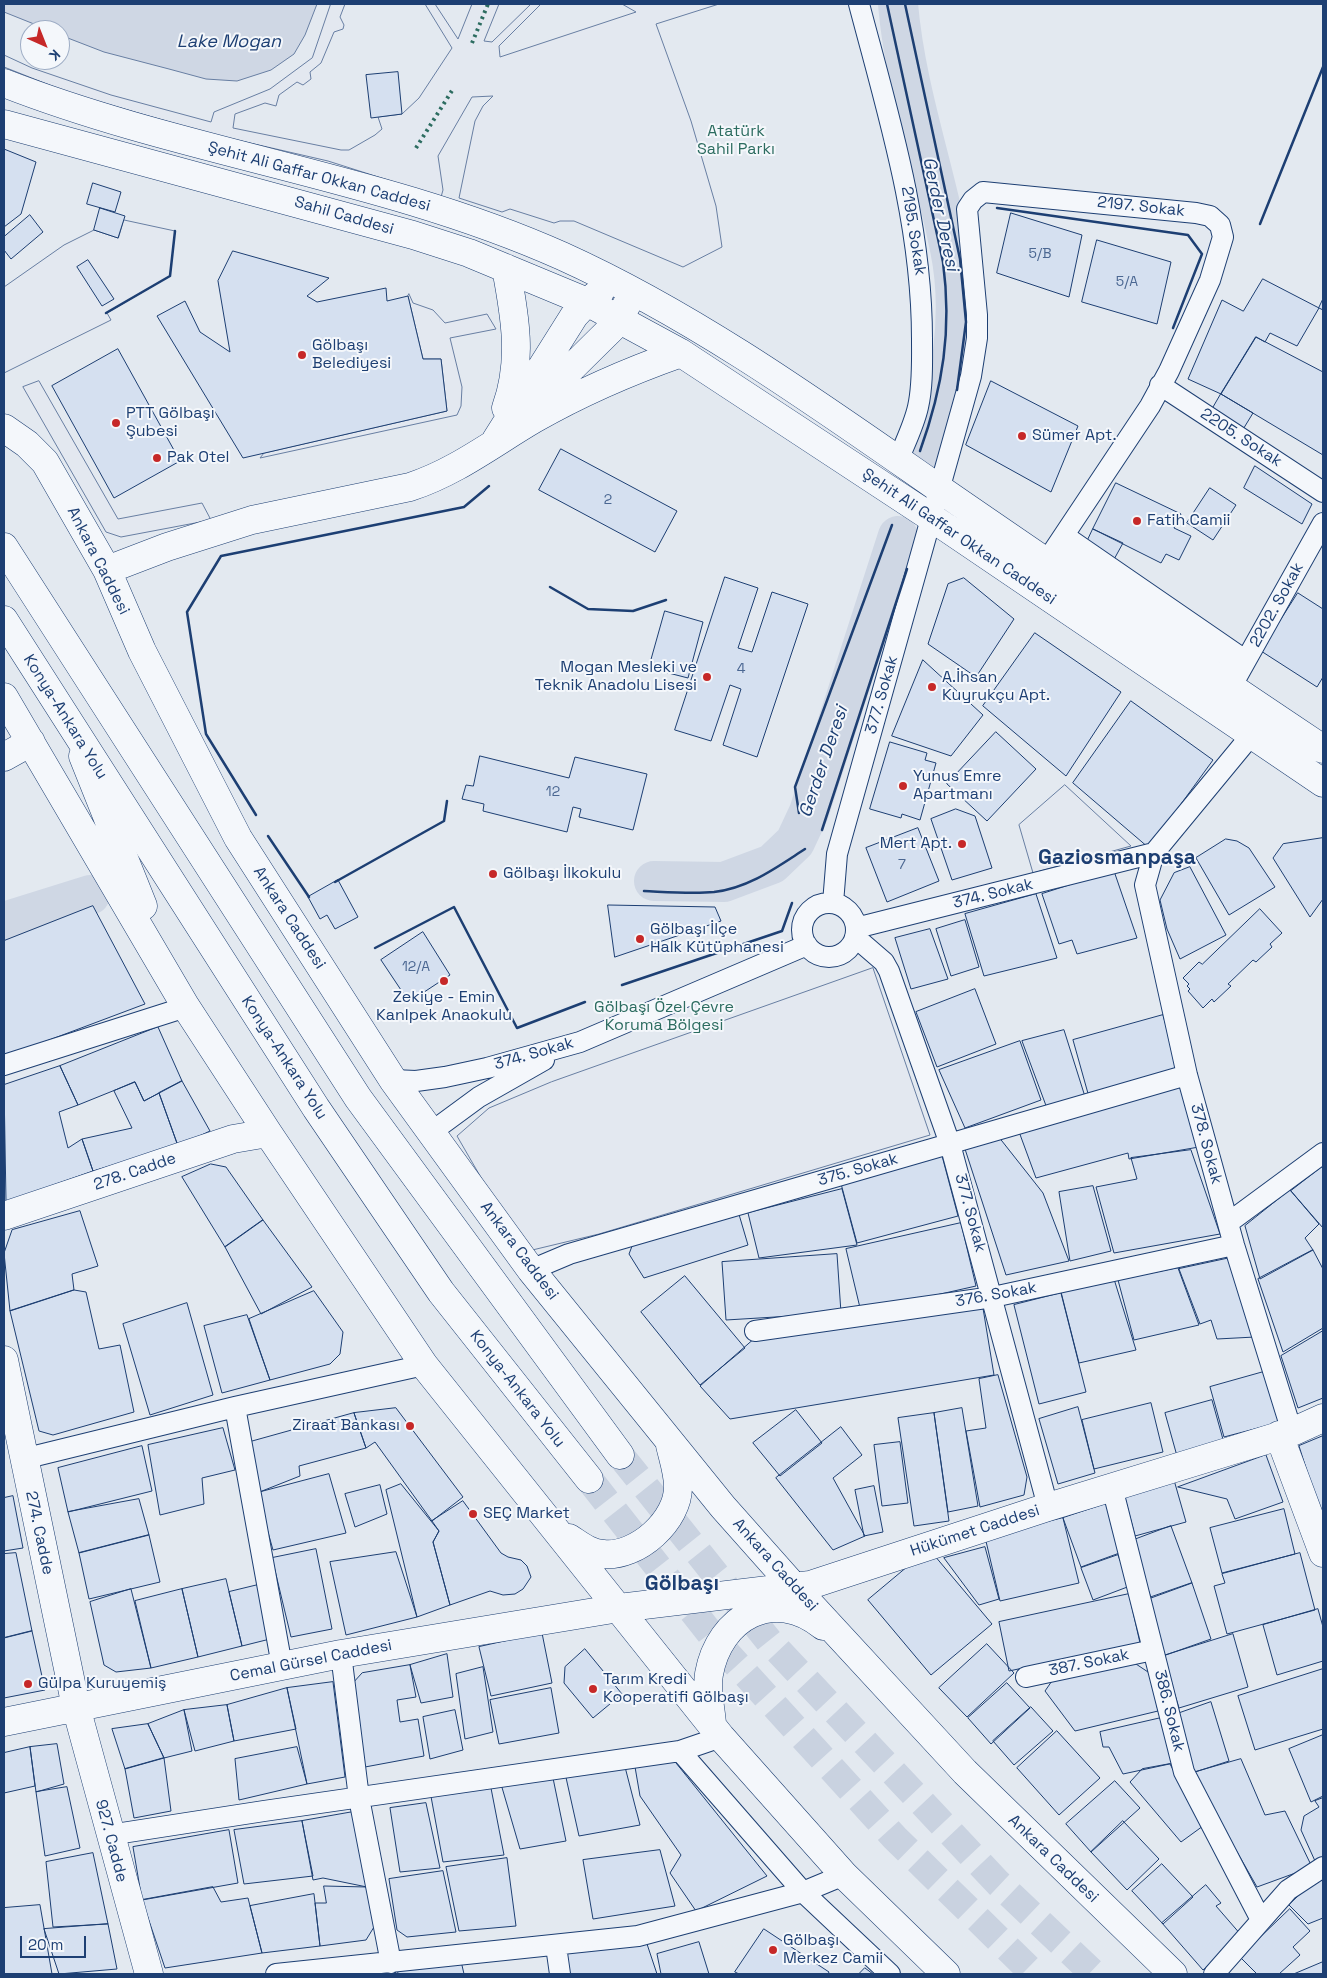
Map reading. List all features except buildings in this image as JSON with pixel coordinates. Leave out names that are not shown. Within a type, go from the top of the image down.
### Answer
[{"type":"main road","name":"Şehit Ali Gaffar Okkan Caddesi","points":[[4,83],[102,118],[298,169],[458,216],[510,234],[637,293],[785,385],[898,460],[1323,749]]},
{"type":"main road","name":"Sahil Caddesi","points":[[4,124],[413,235],[469,253],[506,268]]},
{"type":"main road","name":"Şehit Ali Gaffar Okkan Caddesi","points":[[506,268],[587,302],[681,353],[932,518],[1323,783]]},
{"type":"main road","points":[[493,445],[513,390],[516,368],[514,313],[506,268]]},
{"type":"main road","points":[[612,288],[637,293],[626,308],[626,322],[493,445],[574,316],[587,302],[597,293],[612,288]]},
{"type":"main road","points":[[106,570],[167,547],[252,520],[400,489],[431,480],[454,469],[572,399],[631,372],[681,353]]},
{"type":"main road","name":"Ankara Caddesi","points":[[4,428],[27,444],[45,462],[106,570],[142,651],[238,838],[393,1080],[531,1270],[723,1507],[795,1588],[965,1772],[1173,1974]]},
{"type":"main road","points":[[4,547],[358,1098],[620,1455]]},
{"type":"main road","name":"Konya-Ankara Yolu","points":[[4,620],[265,1032],[436,1284],[589,1479]]},
{"type":"main road","points":[[4,697],[181,998],[268,1133],[424,1364],[717,1731],[844,1875],[946,1974]]},
{"type":"main road","points":[[72,727],[181,998]]},
{"type":"main road","points":[[4,757],[31,742]]},
{"type":"main road","name":"278. Cadde","points":[[4,1216],[233,1140],[268,1133]]},
{"type":"main road","name":"274. Cadde","points":[[4,1360],[23,1459],[76,1706]]},
{"type":"main road","name":"Hükümet Caddesi","points":[[619,1608],[795,1588],[1285,1434],[1323,1418]]},
{"type":"main road","points":[[1285,1434],[1323,1552]]},
{"type":"main road","points":[[556,1528],[585,1549],[602,1554],[616,1554],[644,1541],[662,1525],[674,1506],[678,1486],[669,1440]]},
{"type":"main road","name":"Cemal Gürsel Caddesi","points":[[4,1722],[341,1654],[619,1608]]},
{"type":"main road","points":[[717,1731],[708,1676],[715,1653],[725,1634],[737,1620],[750,1613],[775,1608],[796,1612],[816,1621],[858,1656]]},
{"type":"main road","name":"927. Cadde","points":[[76,1706],[109,1835],[149,1974]]},
{"type":"street","name":"2195. Sokak","points":[[859,4],[905,180],[914,224],[921,289],[922,376],[918,407],[898,460]]},
{"type":"street","name":"2197. Sokak","points":[[939,489],[971,376],[977,338],[977,315],[967,209],[973,200],[983,192],[1196,213],[1210,216],[1220,225],[1223,237],[1210,280],[1169,371],[1150,406],[1046,562]]},
{"type":"street","name":"2205. Sokak","points":[[1160,385],[1323,492]]},
{"type":"street","name":"377. Sokak","points":[[833,903],[837,854],[939,489]]},
{"type":"street","name":"2202. Sokak","points":[[1231,687],[1323,523]]},
{"type":"street","points":[[1069,539],[1077,545],[1238,656],[1221,663],[1062,554],[1069,539]]},
{"type":"street","points":[[1154,853],[1253,734]]},
{"type":"street","name":"374. Sokak","points":[[856,933],[1154,853]]},
{"type":"street","name":"378. Sokak","points":[[1154,853],[1145,884],[1187,1076],[1285,1434]]},
{"type":"street","points":[[833,903],[843,907],[850,913],[856,933],[846,951],[829,957],[812,951],[803,936],[805,919],[817,906],[833,903]]},
{"type":"street","name":"377. Sokak","points":[[856,933],[884,962],[889,971],[950,1144],[993,1297],[1048,1507]]},
{"type":"street","name":"374. Sokak","points":[[393,1080],[416,1081],[445,1077],[487,1068],[580,1042],[807,944]]},
{"type":"street","points":[[4,1065],[181,998]]},
{"type":"street","points":[[430,1133],[459,1110],[502,1082],[580,1042]]},
{"type":"street","name":"375. Sokak","points":[[531,1270],[579,1251],[1187,1076]]},
{"type":"street","points":[[1228,1223],[1323,1152]]},
{"type":"street","name":"376. Sokak","points":[[755,1331],[993,1297],[1234,1245]]},
{"type":"street","points":[[23,1459],[235,1406],[424,1364]]},
{"type":"street","points":[[235,1406],[282,1666]]},
{"type":"street","name":"386. Sokak","points":[[1112,1487],[1184,1772],[1261,1920]]},
{"type":"street","name":"387. Sokak","points":[[1026,1677],[1153,1650]]},
{"type":"street","points":[[341,1654],[359,1798],[391,1963]]},
{"type":"street","points":[[109,1835],[680,1752],[717,1731]]},
{"type":"street","points":[[680,1752],[803,1892],[890,1974]]},
{"type":"street","points":[[1214,1974],[1288,1890],[1323,1867]]},
{"type":"street","points":[[276,1974],[638,1936],[803,1892],[844,1875]]},
{"type":"street","points":[[556,1946],[560,1974]]},
{"type":"green space","name":"Gölbaşı Özel Çevre Koruma Bölgesi","points":[[4,4],[1323,4],[1323,1974],[4,1974]]},
{"type":"shaded area","points":[[331,4],[345,4],[340,17],[344,25],[343,29],[334,32],[321,63],[310,72],[311,79],[303,85],[297,82],[279,95],[276,106],[265,103],[235,114],[233,128],[341,150],[349,150],[375,135],[382,129],[378,117],[402,114],[419,98],[452,48],[425,4],[435,4],[458,39],[472,4],[499,4],[484,41],[492,42],[531,4],[541,4],[499,46],[500,57],[636,12],[622,4],[719,4],[656,24],[691,121],[716,206],[722,247],[683,267],[574,221],[554,223],[510,209],[502,212],[459,198],[475,121],[483,106],[493,96],[472,97],[438,156],[443,190],[441,197],[328,161],[211,134],[72,94],[4,67],[4,55],[20,62],[20,70],[38,70],[111,95],[211,122],[214,112],[270,89],[312,58]]},
{"type":"shaded area","points":[[124,220],[175,231],[170,276],[107,313],[111,320],[4,373],[4,287],[64,245],[94,230],[118,238]]},
{"type":"shaded area","points":[[409,294],[413,303],[433,310],[445,323],[487,314],[496,329],[450,338],[462,387],[461,406],[457,415],[260,458],[264,453],[447,411],[441,359],[423,359]]},
{"type":"shaded area","points":[[39,381],[118,519],[202,503],[211,520],[121,537],[106,532],[23,387]]},
{"type":"shaded area","points":[[1065,785],[1131,846],[1033,873],[1019,825]]},
{"type":"shaded area","points":[[873,968],[930,1135],[599,1234],[524,1252],[457,1136],[489,1108],[551,1082]]},
{"type":"water","name":"Lake Mogan","points":[[4,4],[317,4],[305,35],[294,54],[271,70],[237,81],[206,79],[104,52],[70,39],[70,20],[24,20],[4,12]]},
{"type":"waterway","name":"Gerder Deresi","points":[[898,4],[913,96],[950,249],[956,300],[953,353],[949,379],[928,454]]},
{"type":"waterway","name":"Gerder Deresi","points":[[654,881],[724,882],[772,864],[795,842],[809,812],[898,536]]},
{"type":"waterway","name":"Gerder Deresi","points":[[4,922],[90,895]]},
{"type":"tunnel","points":[[620,1455],[769,1641],[998,1883],[1094,1974]]},
{"type":"tunnel","points":[[589,1479],[720,1646],[895,1838],[1034,1974]]},
{"type":"hedge","points":[[472,43],[488,4]]},
{"type":"hedge","points":[[416,148],[453,89]]},
{"type":"wall","points":[[887,4],[943,262],[946,287],[944,358],[935,404],[920,451]]},
{"type":"wall","points":[[905,4],[960,259],[966,322],[957,390]]},
{"type":"wall","points":[[1260,224],[1323,67]]},
{"type":"wall","points":[[997,208],[1188,235],[1202,254],[1173,328]]},
{"type":"wall","points":[[106,313],[170,276],[175,231]]},
{"type":"wall","points":[[256,815],[206,734],[187,612],[221,556],[464,507],[489,486]]},
{"type":"wall","points":[[799,813],[795,787],[892,525]]},
{"type":"wall","points":[[822,830],[907,569]]},
{"type":"wall","points":[[550,587],[588,609],[633,611],[666,600]]},
{"type":"wall","points":[[335,882],[444,821],[447,801]]},
{"type":"wall","points":[[268,836],[309,897]]},
{"type":"wall","points":[[644,891],[697,893],[727,890],[762,876],[805,849]]},
{"type":"wall","points":[[622,985],[782,931],[792,903]]},
{"type":"wall","points":[[375,948],[454,907],[517,1028],[585,1002]]},
{"type":"place","name":"Gölbaşı Belediyesi","points":[[302,355]]},
{"type":"place","name":"PTT Gölbaşı Şubesi","points":[[116,423]]},
{"type":"place","name":"Sümer Apt.","points":[[1022,436]]},
{"type":"place","name":"Pak Otel","points":[[157,458]]},
{"type":"place","name":"Fatih Camii","points":[[1137,521]]},
{"type":"place","name":"Mogan Mesleki ve Teknik Anadolu Lisesi","points":[[707,677]]},
{"type":"place","name":"A.İhsan Kuyrukçu Apt.","points":[[932,687]]},
{"type":"place","name":"Yunus Emre Apartmanı","points":[[903,786]]},
{"type":"place","name":"Mert Apt.","points":[[962,844]]},
{"type":"place","name":"Gölbaşı İlkokulu","points":[[493,874]]},
{"type":"place","name":"Gölbaşı İlçe Halk Kütüphanesi","points":[[640,939]]},
{"type":"place","name":"Zekiye - Emin KanIpek Anaokulu","points":[[444,981]]},
{"type":"place","name":"Ziraat Bankası","points":[[410,1426]]},
{"type":"place","name":"SEÇ Market","points":[[473,1514]]},
{"type":"place","name":"Gülpa Kuruyemiş","points":[[28,1684]]},
{"type":"place","name":"Tarım Kredi Kooperatifi Gölbaşı","points":[[593,1689]]},
{"type":"place","name":"Gölbaşı Merkez Camii","points":[[773,1950]]},
{"type":"district","name":"Gaziosmanpaşa","points":[[1117,858]]},
{"type":"district","name":"Gölbaşı","points":[[682,1584]]},
{"type":"park label","name":"Atatürk Sahil Parkı","points":[[736,141]]}]
